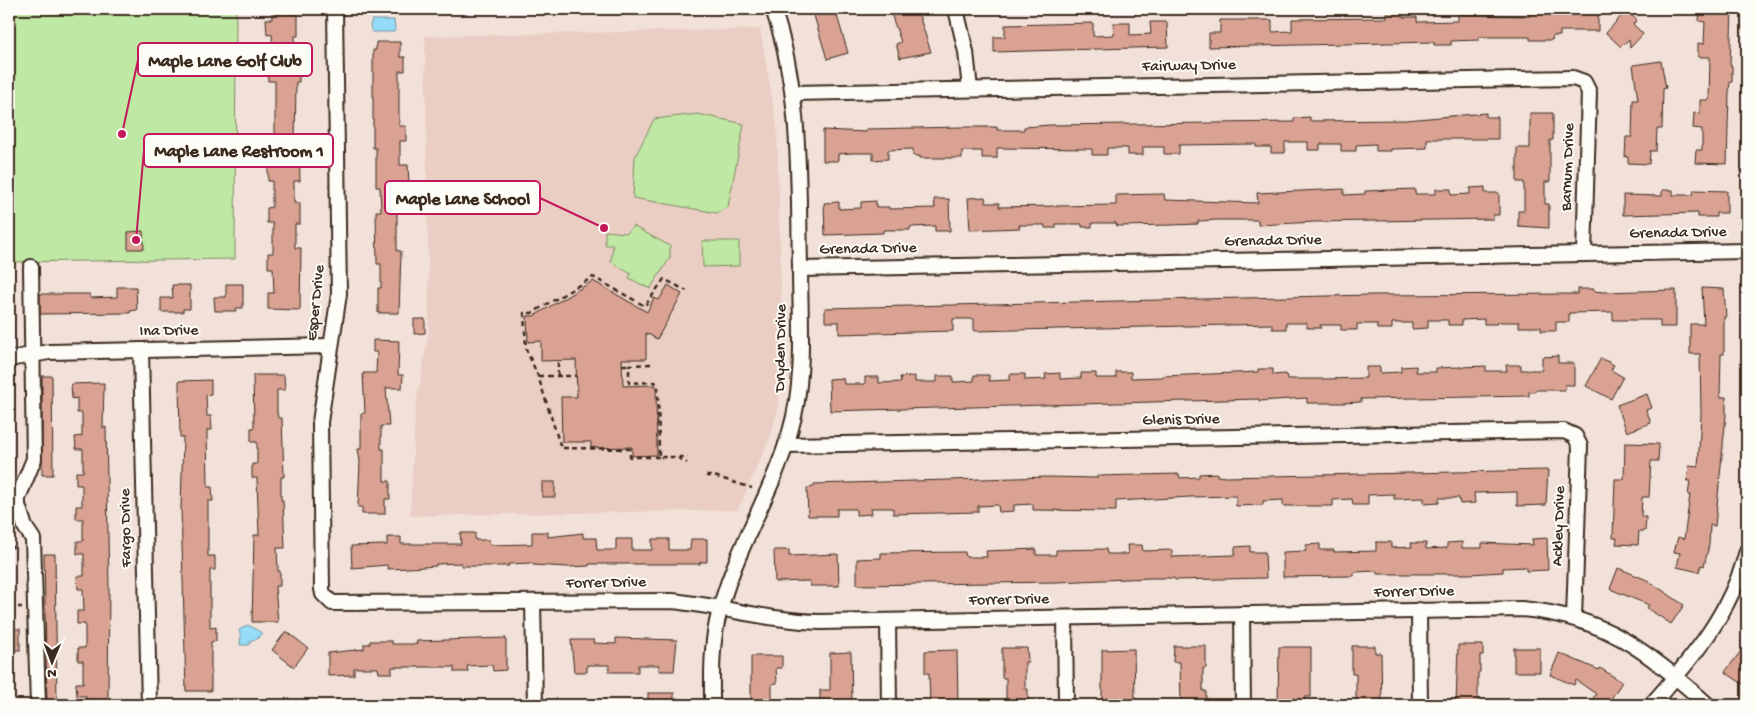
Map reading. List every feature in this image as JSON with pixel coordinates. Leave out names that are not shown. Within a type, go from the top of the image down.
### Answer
[{"type":"street","name":"Esper Drive","points":[[327,599],[322,589],[319,446],[322,400],[337,309],[339,273],[334,9]]},
{"type":"street","name":"Dryden Drive","points":[[712,705],[712,655],[721,607],[730,578],[786,446],[801,383],[797,143],[793,92],[786,51],[773,9]]},
{"type":"street","points":[[956,9],[966,52],[970,88]]},
{"type":"street","name":"Fairway Drive","points":[[793,92],[1573,78],[1584,82]]},
{"type":"street","name":"Barnum Drive","points":[[1584,82],[1589,92],[1584,254]]},
{"type":"street","name":"Grenada Drive","points":[[800,269],[1747,251]]},
{"type":"street","points":[[32,267],[34,459],[18,498],[18,505],[25,527],[33,539],[38,705]]},
{"type":"street","name":"Ina Drive","points":[[9,359],[33,353],[330,346]]},
{"type":"street","name":"Fargo Drive","points":[[141,350],[149,705]]},
{"type":"street","name":"Glenis Drive","points":[[786,446],[1564,431],[1575,436]]},
{"type":"street","name":"Ackley Drive","points":[[1574,618],[1580,446],[1575,436]]},
{"type":"street","points":[[1651,705],[1703,644],[1716,624],[1737,582],[1747,551]]},
{"type":"street","name":"Forrer Drive","points":[[327,599],[339,604],[672,601],[721,607],[788,621],[888,621],[1522,609],[1574,618],[1623,638],[1676,677],[1708,705]]},
{"type":"street","points":[[534,602],[535,705]]},
{"type":"street","points":[[1418,610],[1420,705]]},
{"type":"street","points":[[1242,614],[1243,705]]},
{"type":"street","points":[[1064,618],[1066,705]]},
{"type":"street","points":[[888,621],[889,705]]},
{"type":"path","points":[[687,291],[664,278],[645,306],[593,277],[532,313],[524,313],[524,342],[538,376],[561,448],[630,449],[630,457],[688,457]]},
{"type":"path","points":[[558,362],[558,376]]},
{"type":"path","points":[[629,364],[629,383],[655,382],[658,386],[659,457]]},
{"type":"path","points":[[622,365],[651,364]]},
{"type":"path","points":[[538,376],[576,376]]},
{"type":"path","points":[[675,457],[688,463]]},
{"type":"path","points":[[9,458],[14,461]]},
{"type":"path","points":[[708,475],[752,488]]},
{"type":"path","points":[[9,547],[16,547]]},
{"type":"path","points":[[9,607],[30,607]]},
{"type":"shaded area","points":[[760,29],[777,126],[783,363],[778,410],[769,440],[738,510],[410,516],[415,411],[429,330],[425,36]]},
{"type":"green space","points":[[9,9],[236,9],[235,259],[9,262]]},
{"type":"green space","points":[[698,114],[744,124],[728,207],[717,213],[633,198],[635,157],[654,119]]},
{"type":"green space","points":[[633,226],[670,246],[670,258],[650,289],[629,278],[631,274],[611,262],[613,245],[605,245],[605,231],[627,233]]},
{"type":"green space","points":[[702,241],[739,241],[739,266],[703,267]]},
{"type":"water","points":[[372,20],[394,20],[394,32],[372,32],[370,26]]},
{"type":"water","points":[[248,625],[262,633],[257,639],[251,640],[249,645],[240,645],[241,637],[239,630]]},
{"type":"building","points":[[272,9],[294,9],[294,14],[298,14],[298,36],[295,36],[295,60],[299,60],[299,82],[296,82],[295,143],[299,143],[300,181],[294,181],[294,203],[300,203],[300,224],[295,224],[295,248],[301,248],[300,310],[268,309],[268,293],[274,293],[273,268],[268,268],[268,253],[273,253],[273,223],[267,223],[267,208],[272,207],[272,181],[268,181],[268,147],[275,147],[275,81],[268,81],[267,66],[273,65],[272,34],[267,35],[266,19],[272,19]]},
{"type":"building","points":[[812,9],[835,9],[848,53],[827,59]]},
{"type":"building","points":[[917,9],[931,52],[900,58],[896,44],[901,42],[890,11]]},
{"type":"building","points":[[1530,9],[1545,9],[1545,13],[1571,13],[1571,9],[1598,9],[1598,31],[1560,31],[1560,36],[1553,36],[1552,40],[1530,40],[1530,37],[1479,37],[1479,40],[1451,41],[1451,45],[1434,45],[1434,42],[1209,47],[1209,33],[1220,33],[1220,20],[1272,20],[1272,32],[1292,31],[1292,19],[1387,18],[1387,11],[1402,11],[1403,17],[1417,17],[1417,22],[1458,21],[1458,14],[1530,16]]},
{"type":"building","points":[[1700,9],[1732,9],[1730,65],[1732,66],[1732,82],[1730,82],[1729,93],[1727,164],[1695,163],[1696,150],[1702,150],[1702,129],[1693,128],[1694,113],[1700,114],[1700,100],[1709,100],[1710,57],[1698,57],[1698,43],[1704,44],[1705,22],[1699,21]]},
{"type":"building","points":[[1626,11],[1637,20],[1633,24],[1643,34],[1630,48],[1629,39],[1621,47],[1606,33]]},
{"type":"building","points":[[1150,22],[1167,22],[1168,47],[994,52],[994,37],[1005,37],[1005,25],[1093,23],[1093,36],[1114,35],[1113,23],[1130,23],[1130,35],[1151,34]]},
{"type":"building","points":[[376,42],[400,42],[400,57],[405,57],[405,71],[399,71],[399,126],[406,126],[406,141],[400,141],[400,165],[408,165],[409,183],[403,183],[403,197],[397,197],[397,251],[401,251],[399,313],[378,313],[378,288],[381,288],[381,264],[377,264],[376,211],[381,211],[380,187],[376,187],[376,148],[373,148],[373,50],[376,50]]},
{"type":"building","points":[[1661,61],[1666,88],[1663,89],[1662,129],[1657,129],[1656,151],[1650,151],[1649,164],[1628,163],[1628,157],[1625,157],[1626,137],[1632,137],[1633,100],[1638,100],[1633,65]]},
{"type":"building","points":[[1486,113],[1486,117],[1498,117],[1498,139],[1427,139],[1427,148],[1391,149],[1391,151],[1376,151],[1376,144],[1356,145],[1356,151],[1341,151],[1341,144],[1320,144],[1320,150],[1308,150],[1308,142],[1285,142],[1285,153],[1271,153],[1271,147],[1256,147],[1256,144],[1179,145],[1179,154],[1164,154],[1164,147],[1143,147],[1143,155],[1128,155],[1128,148],[1107,148],[1107,155],[1092,155],[1092,149],[997,148],[997,158],[982,158],[982,151],[962,151],[962,158],[920,158],[920,156],[913,156],[913,149],[888,150],[888,159],[873,160],[873,153],[852,153],[838,154],[838,161],[823,161],[823,130],[866,132],[866,129],[997,127],[997,130],[1024,130],[1024,127],[1050,125],[1294,122],[1294,118],[1310,117],[1310,121],[1406,120]]},
{"type":"building","points":[[1530,113],[1553,113],[1553,140],[1550,140],[1550,182],[1545,182],[1545,204],[1549,204],[1549,228],[1518,226],[1518,211],[1524,211],[1524,182],[1517,182],[1517,148],[1530,148]]},
{"type":"building","points":[[1485,187],[1485,193],[1499,193],[1499,215],[1493,215],[1493,219],[1315,222],[1258,225],[1258,220],[1217,220],[1198,221],[1198,224],[1117,226],[1116,223],[1092,223],[1092,227],[1082,227],[1082,224],[1056,224],[1056,228],[1045,228],[1045,225],[1019,225],[1020,228],[970,230],[968,198],[985,197],[986,203],[999,203],[999,207],[1116,205],[1116,195],[1164,194],[1165,200],[1258,203],[1257,193],[1344,189],[1344,195],[1365,194],[1365,191],[1415,189],[1415,194],[1436,194],[1436,189],[1451,189],[1451,195],[1470,194],[1470,188]]},
{"type":"building","points":[[1662,190],[1673,190],[1673,195],[1693,195],[1694,190],[1727,191],[1727,213],[1716,213],[1716,217],[1698,217],[1698,213],[1623,215],[1623,195],[1662,196]]},
{"type":"building","points":[[934,199],[949,199],[950,231],[935,231],[935,226],[910,227],[910,230],[883,230],[883,233],[825,235],[824,203],[839,202],[839,209],[861,208],[861,202],[876,201],[876,207],[889,207],[889,209],[935,208]]},
{"type":"building","points":[[143,231],[144,249],[128,249],[128,232]]},
{"type":"building","points":[[593,281],[647,312],[654,298],[659,300],[668,285],[682,294],[657,339],[646,333],[646,359],[622,359],[623,386],[656,385],[657,455],[632,456],[632,447],[591,448],[591,442],[562,442],[561,397],[577,397],[576,360],[541,361],[541,341],[528,342],[527,316],[534,316]]},
{"type":"building","points":[[226,284],[243,284],[243,308],[236,308],[236,311],[215,311],[214,297],[226,297]]},
{"type":"building","points":[[172,285],[190,285],[190,309],[183,309],[183,312],[161,312],[161,298],[173,298]]},
{"type":"building","points":[[117,287],[136,287],[137,310],[130,311],[130,313],[40,314],[40,294],[90,294],[90,298],[117,297]]},
{"type":"building","points":[[1702,288],[1724,289],[1726,317],[1724,317],[1724,354],[1721,354],[1720,397],[1726,397],[1726,415],[1715,526],[1710,525],[1709,545],[1704,566],[1701,565],[1699,572],[1677,567],[1680,553],[1674,552],[1678,537],[1684,539],[1690,495],[1688,495],[1690,481],[1687,481],[1689,466],[1698,467],[1701,414],[1700,354],[1690,354],[1690,324],[1704,324]]},
{"type":"building","points":[[1578,289],[1594,289],[1594,291],[1604,292],[1676,290],[1676,327],[1660,327],[1660,320],[1613,320],[1613,312],[1569,313],[1569,322],[1556,322],[1556,331],[1541,331],[1541,327],[1519,327],[1519,322],[1484,324],[1484,319],[1462,320],[1462,325],[1448,325],[1448,320],[1428,320],[1428,328],[1412,329],[1412,323],[1392,323],[1392,329],[1377,329],[1377,324],[1357,324],[1357,330],[1341,330],[1341,325],[1320,325],[1321,328],[1307,328],[1307,323],[1286,323],[1286,329],[1272,329],[1272,324],[974,331],[974,319],[953,319],[953,331],[839,334],[839,322],[825,322],[825,308],[1370,295],[1578,294]]},
{"type":"building","points":[[414,319],[425,319],[425,333],[414,334]]},
{"type":"building","points":[[373,340],[399,341],[398,375],[403,375],[402,388],[386,388],[389,426],[381,426],[381,449],[384,449],[384,481],[390,481],[390,499],[385,499],[385,514],[362,514],[362,507],[358,507],[360,461],[358,449],[361,449],[361,414],[365,413],[363,373],[376,373],[377,352],[373,352]]},
{"type":"building","points":[[1558,356],[1558,363],[1574,363],[1574,385],[1565,385],[1565,390],[1535,390],[1535,392],[1529,392],[1529,396],[1361,399],[1361,402],[1342,403],[1307,403],[1307,398],[1259,401],[1259,399],[830,411],[829,379],[843,378],[844,384],[865,384],[865,377],[879,377],[879,383],[901,382],[900,377],[915,376],[915,382],[937,382],[937,376],[953,376],[953,382],[974,381],[974,375],[989,375],[989,381],[1010,380],[1010,374],[1025,374],[1025,380],[1046,379],[1045,374],[1060,373],[1060,379],[1081,378],[1081,373],[1096,373],[1096,378],[1116,378],[1116,372],[1131,372],[1131,378],[1258,372],[1258,369],[1273,369],[1273,375],[1286,374],[1287,379],[1366,378],[1366,367],[1380,367],[1380,373],[1401,372],[1401,367],[1416,366],[1416,372],[1436,372],[1436,368],[1486,366],[1486,371],[1507,371],[1506,365],[1521,365],[1521,370],[1542,370],[1542,357]]},
{"type":"building","points":[[1601,358],[1614,365],[1611,370],[1623,377],[1611,399],[1586,386]]},
{"type":"building","points":[[253,375],[284,375],[285,390],[277,390],[278,418],[282,418],[284,477],[281,477],[281,500],[283,500],[285,548],[277,548],[278,571],[280,571],[280,586],[275,586],[278,622],[252,622],[254,535],[259,535],[257,478],[252,478],[252,464],[257,464],[257,442],[251,442],[251,428],[254,428]]},
{"type":"building","points":[[42,376],[52,376],[53,475],[42,475]]},
{"type":"building","points":[[211,380],[211,394],[206,395],[207,416],[211,416],[212,430],[207,430],[208,487],[212,487],[213,501],[208,501],[208,556],[215,556],[215,570],[210,570],[210,628],[216,627],[216,641],[211,642],[211,691],[186,691],[181,508],[183,437],[180,437],[179,381]]},
{"type":"building","points":[[104,383],[103,428],[106,427],[109,588],[108,696],[107,705],[86,705],[86,696],[77,696],[76,683],[83,683],[83,661],[78,661],[78,648],[85,648],[85,624],[77,624],[77,611],[84,611],[83,589],[78,589],[77,576],[84,576],[84,554],[77,554],[77,541],[83,541],[83,519],[76,519],[76,506],[82,506],[82,485],[76,485],[76,472],[83,472],[83,449],[76,449],[75,437],[82,436],[82,413],[77,413],[77,398],[72,399],[71,384]]},
{"type":"building","points":[[1647,394],[1652,408],[1646,410],[1651,423],[1627,432],[1617,405]]},
{"type":"building","points":[[1625,443],[1659,444],[1658,461],[1651,461],[1649,497],[1642,497],[1641,517],[1646,517],[1645,531],[1639,531],[1638,545],[1616,544],[1617,538],[1613,538],[1615,479],[1624,479]]},
{"type":"building","points":[[1548,470],[1546,505],[1517,506],[1517,492],[1474,493],[1475,503],[1460,504],[1459,498],[1439,498],[1439,503],[1424,504],[1424,498],[1394,499],[1394,494],[1368,495],[1368,505],[1353,505],[1352,499],[1333,500],[1333,506],[1283,506],[1283,500],[1263,501],[1263,505],[1236,506],[1236,496],[1116,501],[1116,511],[1033,510],[1033,504],[1014,505],[1014,511],[999,512],[998,505],[978,506],[978,512],[893,514],[893,508],[871,508],[872,514],[856,515],[856,509],[837,509],[837,516],[808,516],[807,488],[814,487],[814,484],[1048,477],[1097,478],[1097,476],[1179,474],[1180,478],[1199,477],[1199,474],[1217,473],[1217,476],[1226,477]]},
{"type":"building","points":[[542,482],[555,482],[555,497],[542,497]]},
{"type":"building","points":[[532,532],[548,532],[548,537],[583,533],[583,538],[596,538],[597,550],[616,550],[616,539],[632,539],[632,550],[652,550],[652,539],[669,539],[669,550],[690,550],[691,539],[707,539],[707,562],[700,562],[700,564],[589,564],[589,566],[568,567],[533,565],[532,563],[508,564],[509,566],[461,566],[461,563],[388,569],[387,565],[352,568],[351,546],[387,545],[387,537],[401,537],[401,544],[461,544],[460,533],[475,533],[475,540],[489,540],[490,545],[532,544]]},
{"type":"building","points":[[1547,538],[1548,570],[1526,571],[1526,567],[1503,568],[1503,572],[1469,574],[1377,574],[1377,571],[1354,572],[1354,576],[1283,577],[1283,552],[1306,551],[1306,545],[1320,544],[1320,550],[1334,550],[1334,552],[1376,551],[1376,542],[1391,542],[1391,548],[1412,547],[1411,543],[1426,543],[1426,549],[1447,548],[1447,543],[1462,542],[1462,548],[1482,548],[1482,543],[1533,545],[1532,539]]},
{"type":"building","points":[[1127,545],[1142,545],[1143,551],[1172,550],[1172,557],[1235,555],[1235,547],[1250,546],[1250,552],[1265,552],[1266,578],[1175,580],[1174,578],[1150,578],[1057,582],[857,585],[857,559],[881,558],[881,553],[965,552],[966,557],[987,557],[986,551],[1036,549],[1036,555],[1056,555],[1056,550],[1106,549],[1107,554],[1128,554]]},
{"type":"building","points":[[774,550],[789,550],[789,556],[838,554],[839,586],[810,586],[810,581],[775,582]]},
{"type":"building","points":[[44,554],[55,554],[57,705],[47,705]]},
{"type":"building","points":[[1618,568],[1647,580],[1684,605],[1671,624],[1647,608],[1649,605],[1610,589]]},
{"type":"building","points":[[9,629],[20,629],[20,650],[9,650]]},
{"type":"building","points":[[286,631],[308,648],[294,667],[272,650]]},
{"type":"building","points":[[506,638],[506,670],[493,671],[492,665],[467,666],[468,672],[454,672],[454,667],[392,667],[392,673],[379,673],[378,668],[354,668],[354,675],[328,676],[328,653],[364,649],[364,644],[370,644],[370,641],[392,641],[392,644],[417,644],[416,641]]},
{"type":"building","points":[[616,638],[677,640],[674,671],[659,671],[659,665],[638,665],[638,672],[609,672],[609,665],[587,665],[587,672],[574,672],[571,640],[594,640],[593,643],[616,644]]},
{"type":"building","points":[[1747,643],[1747,687],[1725,672]]},
{"type":"building","points":[[1458,645],[1483,645],[1483,655],[1480,655],[1480,672],[1478,673],[1478,705],[1456,705]]},
{"type":"building","points":[[1174,646],[1206,646],[1206,668],[1203,668],[1203,691],[1206,691],[1206,705],[1181,705],[1180,662],[1173,662]]},
{"type":"building","points":[[1352,646],[1375,646],[1375,653],[1381,653],[1382,705],[1356,705],[1356,674],[1352,674]]},
{"type":"building","points":[[1279,647],[1311,647],[1311,697],[1305,697],[1305,705],[1278,704]]},
{"type":"building","points":[[1002,648],[1027,648],[1028,662],[1025,662],[1025,689],[1028,689],[1028,705],[1006,705],[1006,678],[1002,678]]},
{"type":"building","points":[[1514,648],[1540,648],[1540,672],[1514,672]]},
{"type":"building","points":[[1134,649],[1135,701],[1129,701],[1129,705],[1102,705],[1102,650]]},
{"type":"building","points":[[957,650],[958,705],[930,705],[929,673],[925,673],[925,651]]},
{"type":"building","points":[[851,652],[852,705],[820,705],[820,690],[830,690],[830,653]]},
{"type":"building","points":[[1559,653],[1599,670],[1600,668],[1622,682],[1607,705],[1600,705],[1592,700],[1596,694],[1576,680],[1574,685],[1550,675]]},
{"type":"building","points":[[751,656],[782,656],[782,668],[776,668],[777,683],[772,684],[772,705],[751,705]]},
{"type":"building","points":[[648,693],[674,693],[674,705],[648,705]]},
{"type":"place","name":"Maple Lane Golf Club","points":[[122,134]]},
{"type":"place","name":"Maple Lane School","points":[[604,228]]},
{"type":"place","name":"Maple Lane Restroom 1","points":[[136,240]]}]
